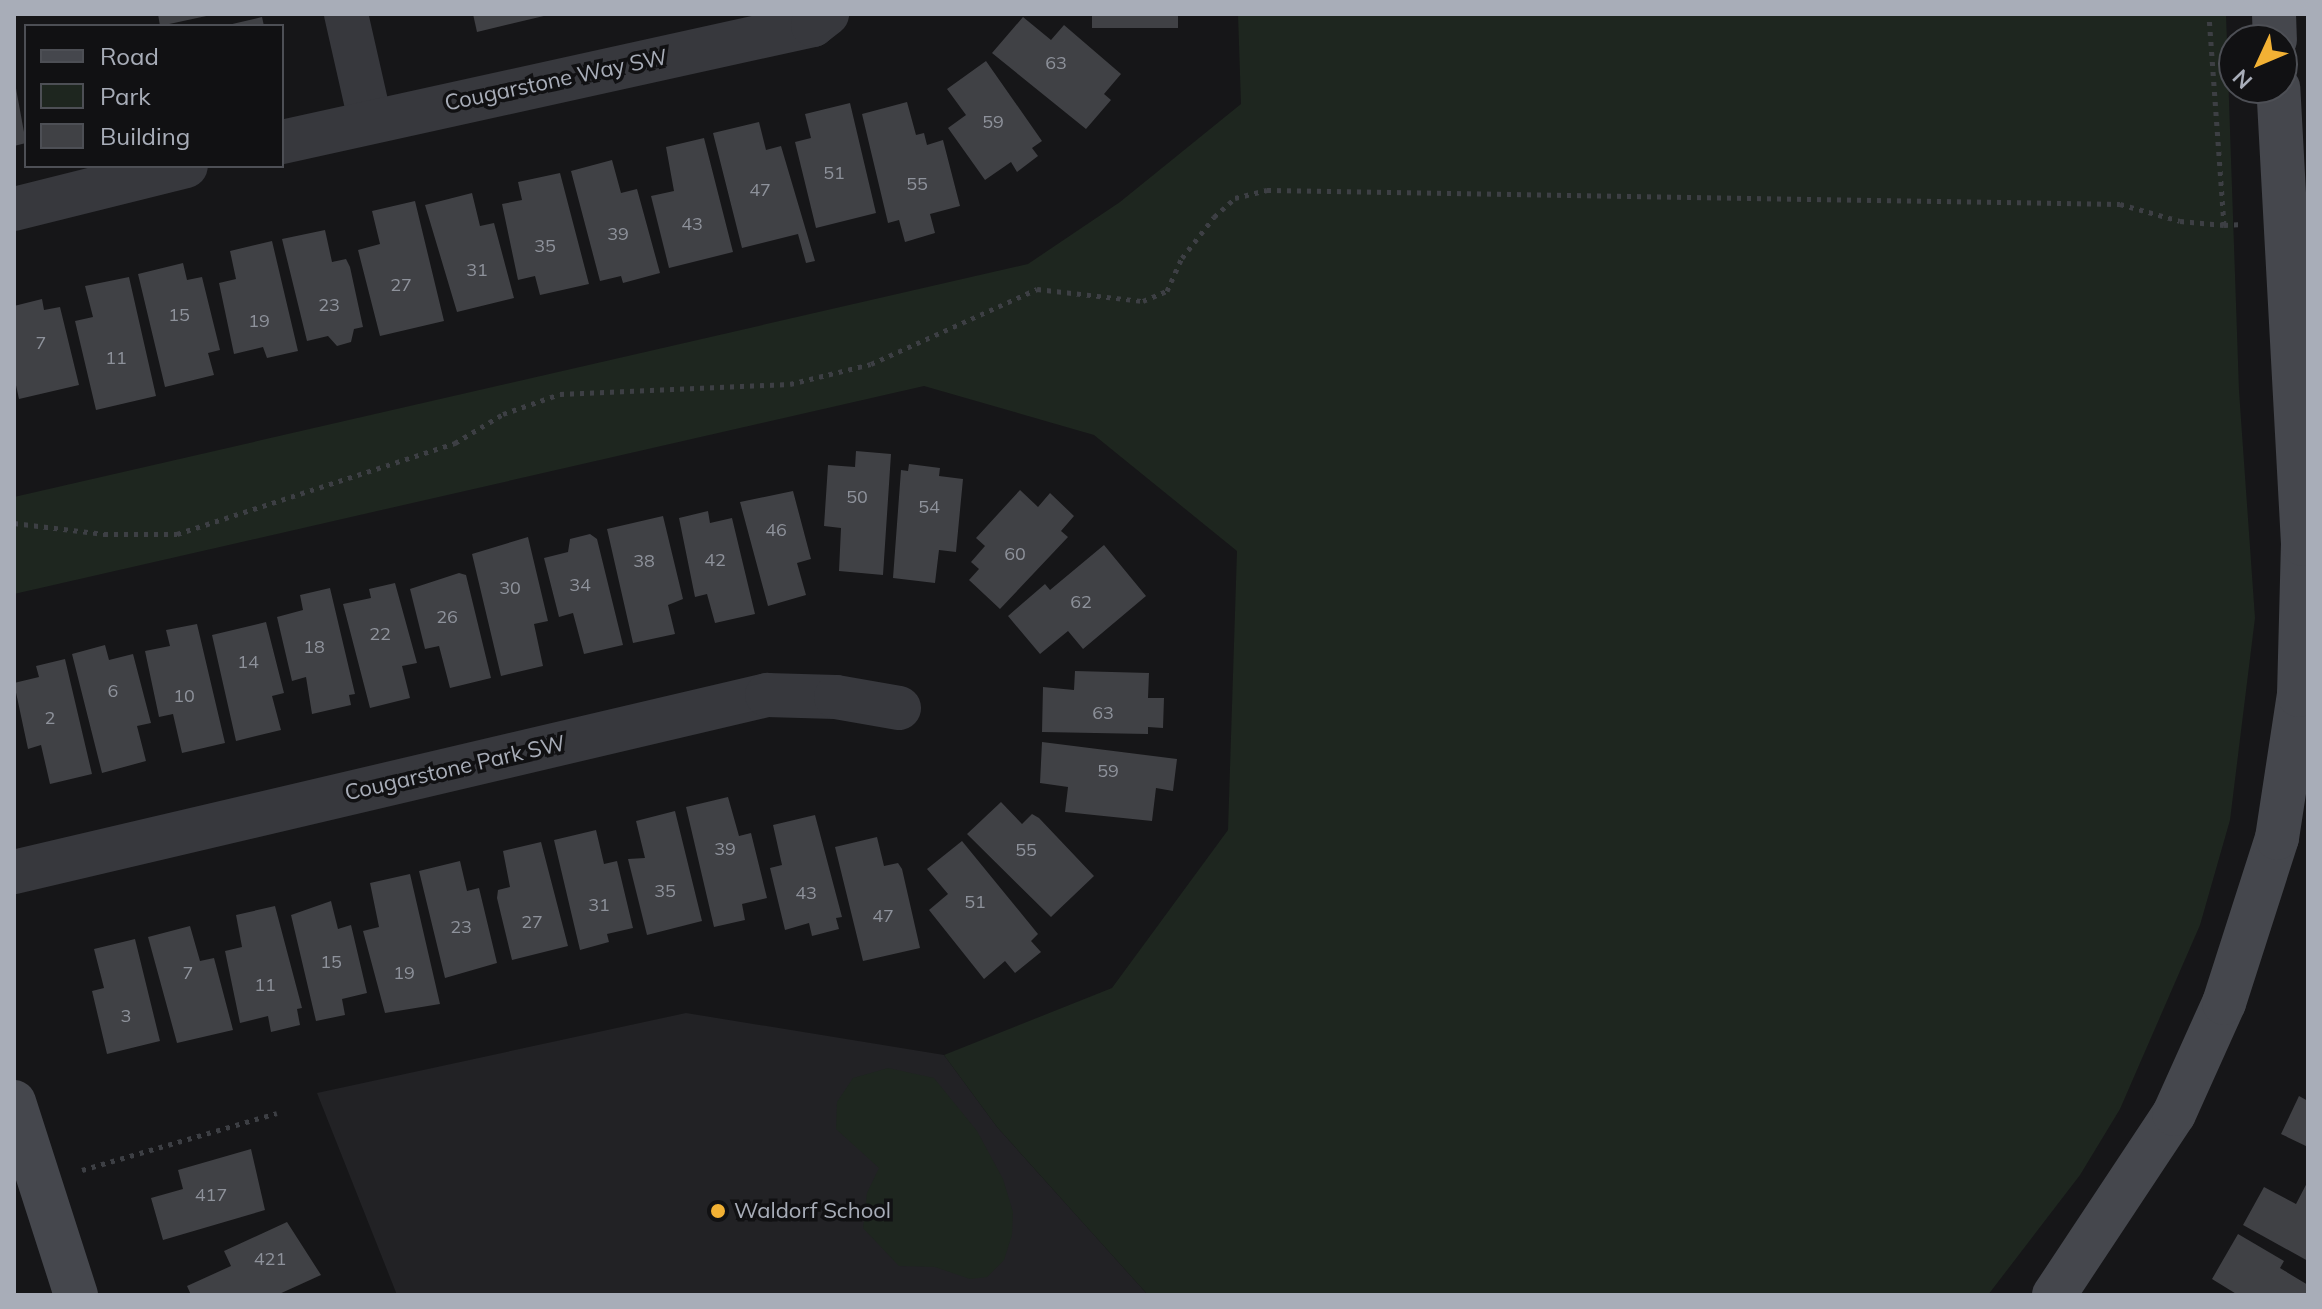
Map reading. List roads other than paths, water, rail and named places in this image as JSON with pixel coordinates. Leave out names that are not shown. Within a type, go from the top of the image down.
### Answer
[{"type":"street","points":[[346,14],[370,120]]},
{"type":"street","name":"Cougarstone Way SW","points":[[284,142],[370,120],[813,25],[827,14]]},
{"type":"street","points":[[2054,1295],[2174,1114],[2224,1003],[2277,838],[2299,695],[2303,544],[2298,262],[2280,104]]},
{"type":"street","points":[[14,209],[178,168]]},
{"type":"street","name":"Cougarstone Park SW","points":[[14,872],[767,695],[836,697],[899,708]]},
{"type":"street","points":[[14,1102],[76,1295]]},
{"type":"place","name":"Waldorf School","points":[[718,1211]]}]
